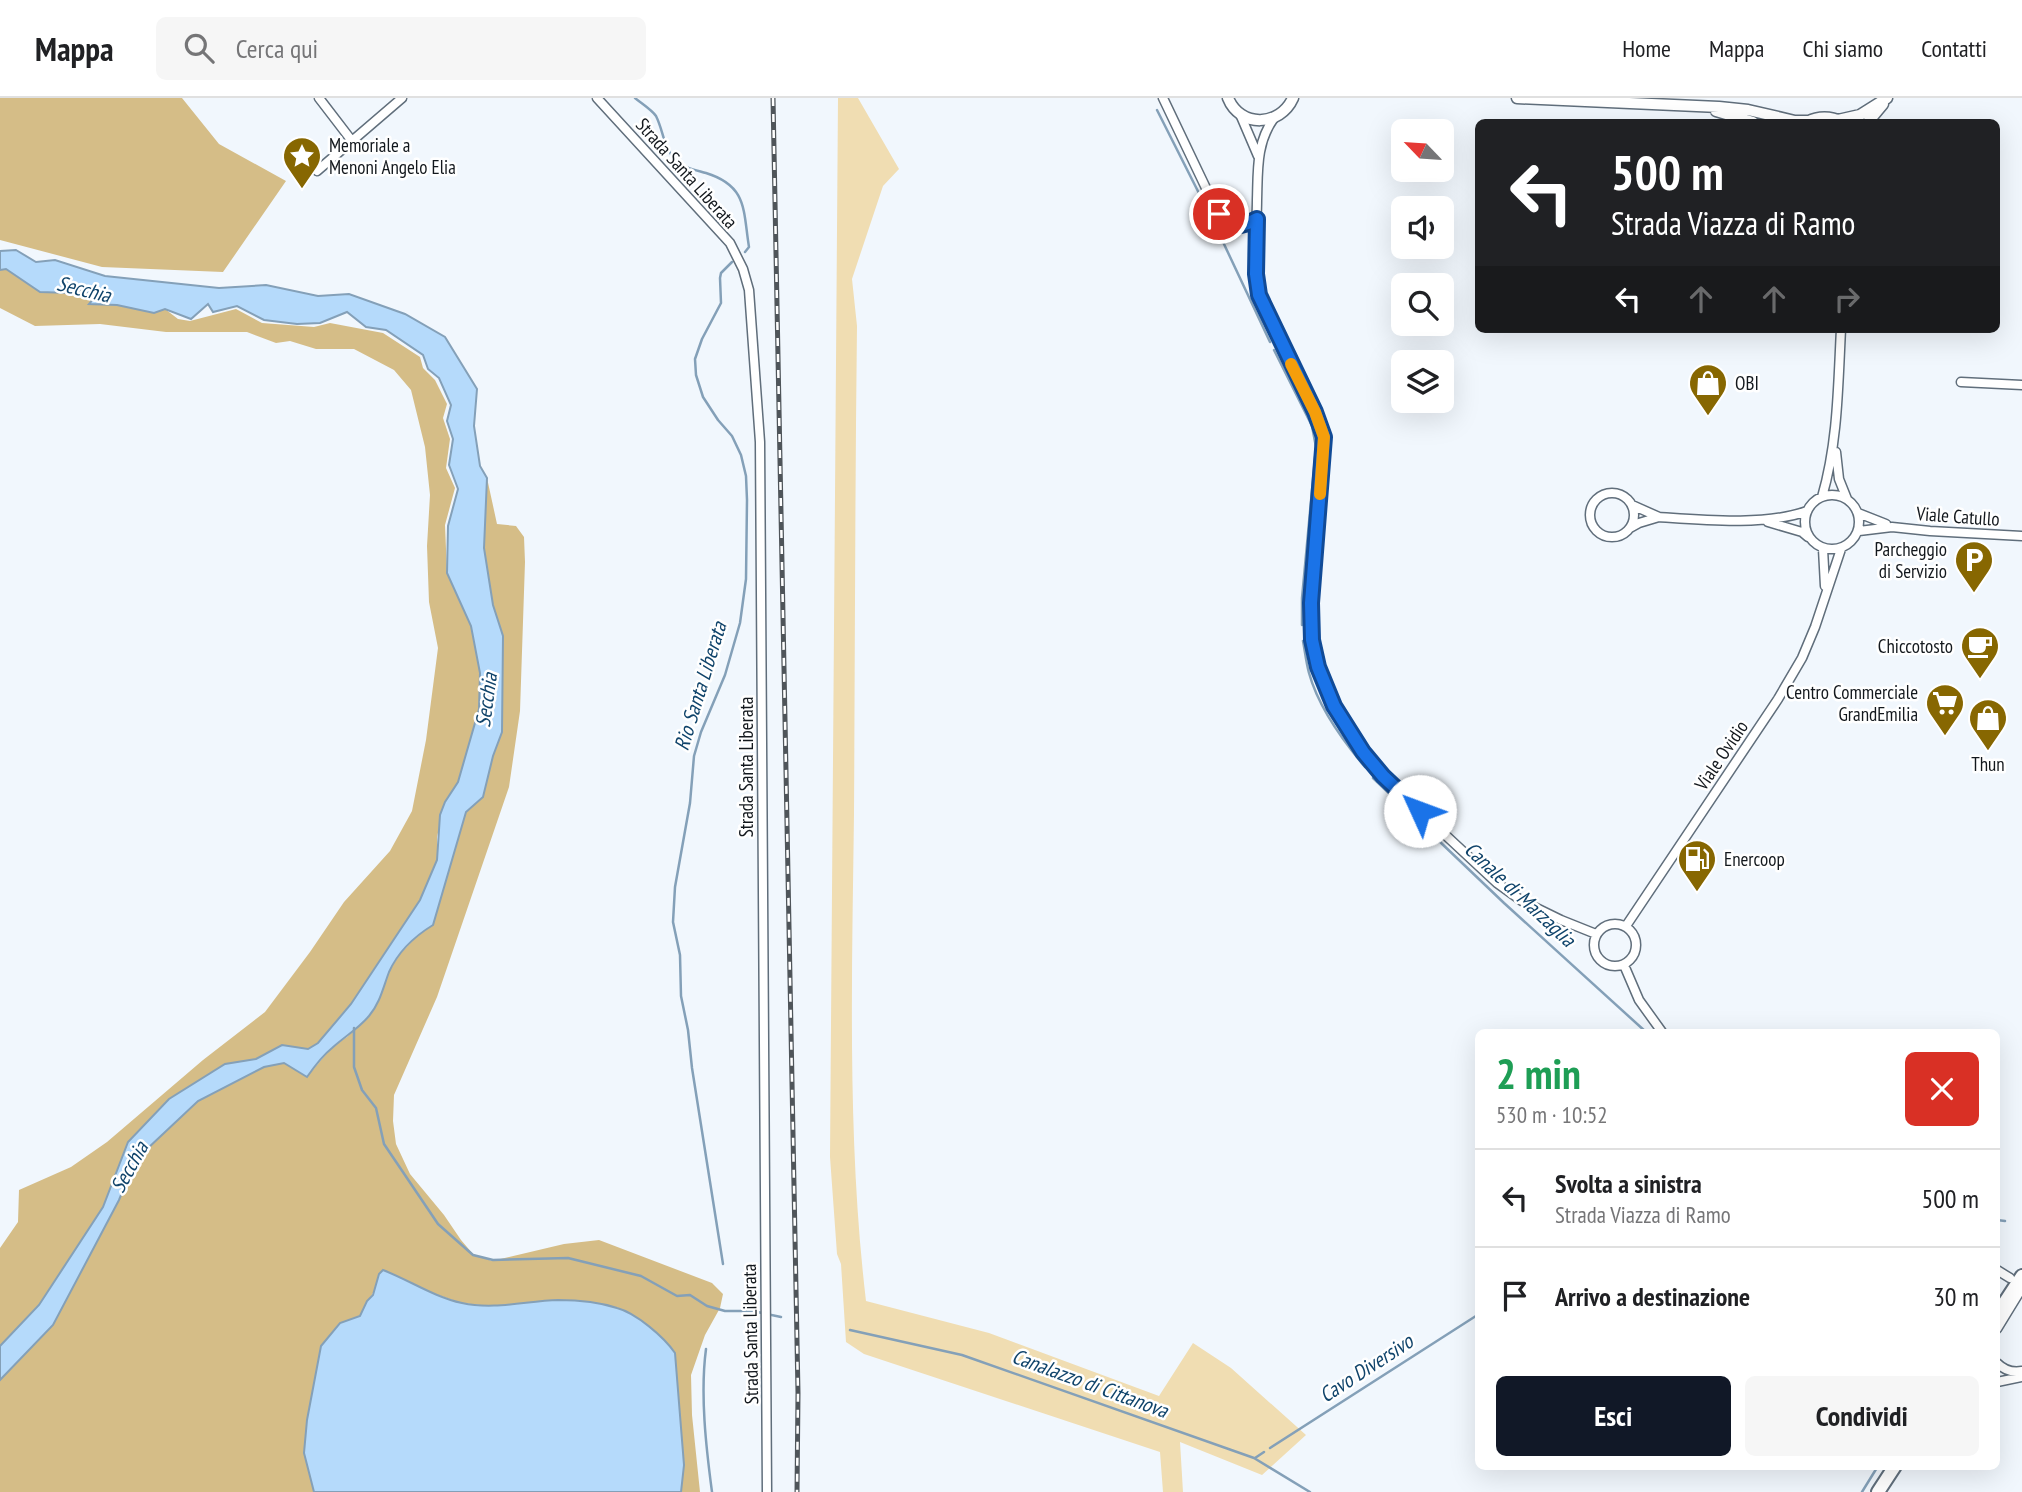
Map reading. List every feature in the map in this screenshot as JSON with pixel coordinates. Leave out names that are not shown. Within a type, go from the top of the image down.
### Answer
[{"type":"main road","points":[[2000,1308],[2016,1277]]},
{"type":"main road","points":[[1878,1492],[1893,1470]]},
{"type":"street","points":[[319,98],[352,141]]},
{"type":"street","points":[[317,171],[402,98]]},
{"type":"street","name":"Strada Santa Liberata","points":[[597,98],[730,243],[743,269],[749,290],[760,442],[767,1492]]},
{"type":"street","points":[[1163,98],[1223,220],[1238,226],[1257,219]]},
{"type":"street","points":[[1226,100],[1240,114],[1253,120],[1268,120],[1281,114],[1291,101],[1300,98]]},
{"type":"street","points":[[1517,98],[1748,110],[1785,119]]},
{"type":"street","points":[[1848,119],[1860,116],[1888,98]]},
{"type":"street","points":[[1870,119],[1888,98]]},
{"type":"street","points":[[1702,107],[1744,119]]},
{"type":"street","points":[[1240,114],[1258,156]]},
{"type":"street","points":[[1274,118],[1264,135],[1258,156],[1256,274],[1259,295],[1315,412],[1324,437],[1311,618],[1312,640],[1318,667],[1334,706],[1373,766],[1497,883],[1522,901],[1596,934]]},
{"type":"street","points":[[1822,497],[1835,442],[1841,333]]},
{"type":"street","points":[[1961,382],[2022,385]]},
{"type":"street","points":[[1835,442],[1839,479],[1846,499]]},
{"type":"street","points":[[1659,517],[1632,505],[1621,495],[1606,494],[1593,503],[1590,514],[1595,530],[1605,536],[1616,537],[1639,523],[1659,517],[1780,518],[1807,510],[1816,500],[1830,495],[1846,499],[1854,505],[1860,522],[1858,531],[1848,545],[1832,550],[1823,549],[1802,532],[1758,519]]},
{"type":"street","points":[[1630,528],[1634,517],[1632,505]]},
{"type":"street","points":[[1807,510],[1805,524],[1809,538]]},
{"type":"street","name":"Viale Catullo","points":[[1858,513],[1892,527]]},
{"type":"street","name":"Viale Catullo","points":[[1858,531],[1892,527],[2022,536]]},
{"type":"street","name":"Viale Ovidio","points":[[1823,549],[1825,592]]},
{"type":"street","name":"Viale Ovidio","points":[[1626,926],[1778,699],[1810,639],[1840,549]]},
{"type":"street","points":[[1606,925],[1626,926],[1634,936],[1634,956],[1624,965],[1610,966],[1599,960],[1593,947],[1596,934],[1606,925]]},
{"type":"street","points":[[1624,965],[1639,1000],[1660,1029]]},
{"type":"street","points":[[2000,1324],[2022,1288]]},
{"type":"street","points":[[2000,1365],[2022,1374]]},
{"type":"street","points":[[2000,1381],[2022,1374]]},
{"type":"shaded area","points":[[0,98],[182,98],[219,144],[286,181],[223,272],[102,267],[0,240]]},
{"type":"shaded area","points":[[838,98],[858,98],[899,169],[883,186],[852,279],[857,326],[852,1058],[856,1180],[866,1301],[989,1333],[1159,1396],[1193,1343],[1231,1368],[1306,1435],[1262,1475],[1180,1442],[1183,1492],[1163,1492],[1160,1452],[864,1354],[846,1342],[830,1157]]},
{"type":"shaded area","points":[[6,269],[40,292],[74,289],[93,295],[90,304],[117,305],[154,313],[165,309],[178,319],[190,321],[236,309],[262,323],[314,327],[330,323],[383,333],[420,357],[423,368],[435,380],[447,404],[443,418],[450,439],[446,468],[455,488],[445,525],[447,573],[471,626],[480,673],[479,708],[458,782],[445,802],[437,837],[437,860],[420,900],[351,1004],[318,1043],[308,1049],[282,1045],[256,1059],[225,1064],[169,1099],[128,1142],[103,1207],[39,1305],[0,1346],[0,1248],[18,1222],[19,1190],[71,1167],[107,1142],[203,1060],[265,1012],[344,902],[390,851],[412,811],[426,740],[438,648],[429,602],[427,546],[430,495],[425,447],[411,390],[394,370],[354,349],[316,349],[290,341],[276,343],[247,332],[166,332],[100,324],[35,326],[0,308],[0,270]]},
{"type":"shaded area","points":[[487,478],[497,524],[516,526],[524,537],[520,711],[509,787],[437,997],[394,1095],[396,1144],[410,1174],[473,1254],[492,1261],[564,1244],[599,1240],[712,1283],[723,1294],[720,1308],[705,1335],[691,1375],[700,1492],[681,1492],[684,1465],[675,1353],[670,1346],[619,1308],[560,1300],[490,1306],[461,1303],[379,1274],[374,1291],[360,1316],[340,1323],[321,1346],[307,1420],[304,1453],[314,1492],[0,1492],[0,1380],[53,1325],[119,1200],[130,1173],[146,1150],[198,1101],[264,1067],[284,1063],[307,1077],[332,1047],[369,1017],[400,954],[419,934],[433,925],[466,812],[483,797],[502,732],[503,636],[493,605],[484,548]]},
{"type":"water","name":"Secchia","points":[[16,250],[36,262],[55,260],[105,276],[219,288],[266,285],[318,296],[349,294],[405,314],[445,337],[477,389],[474,426],[480,466],[487,478],[484,548],[493,605],[503,636],[502,732],[483,797],[466,812],[433,925],[414,939],[397,958],[373,1011],[325,1055],[307,1077],[284,1063],[264,1067],[198,1101],[146,1150],[130,1173],[119,1200],[53,1325],[0,1380],[0,1346],[39,1305],[103,1207],[128,1142],[169,1099],[225,1064],[256,1059],[282,1045],[308,1049],[318,1043],[351,1004],[420,900],[437,860],[440,815],[458,782],[479,709],[480,673],[471,626],[447,573],[448,526],[458,489],[449,465],[453,439],[447,421],[451,405],[439,378],[428,369],[423,355],[386,330],[366,327],[347,312],[320,323],[297,324],[264,320],[237,306],[213,312],[208,304],[191,319],[165,309],[154,313],[117,305],[89,304],[94,298],[93,295],[74,289],[70,293],[40,292],[6,269],[0,270],[0,251]]},
{"type":"water","points":[[383,1270],[442,1297],[462,1303],[486,1306],[558,1300],[580,1301],[617,1308],[641,1320],[675,1353],[684,1465],[681,1492],[314,1492],[304,1453],[307,1420],[321,1346],[340,1323],[360,1316],[373,1295],[379,1274]]},
{"type":"waterway","name":"Rio Santa Liberata","points":[[635,98],[656,116],[666,145],[679,163],[720,178],[736,193],[741,201],[746,222],[749,247],[745,252]]},
{"type":"waterway","name":"Canale di Marzaglia","points":[[1157,110],[1270,342]]},
{"type":"waterway","name":"Rio Santa Liberata","points":[[723,1264],[681,996],[680,955],[673,922],[675,887],[690,803],[694,756],[725,675],[740,623],[746,579],[746,476],[741,455],[732,436],[703,397],[696,375],[695,359],[721,303],[721,273],[732,262]]},
{"type":"waterway","name":"Canale di Marzaglia","points":[[1274,350],[1312,426],[1316,447],[1302,598],[1302,625]]},
{"type":"waterway","name":"Canale di Marzaglia","points":[[1303,641],[1309,673],[1318,698],[1340,735],[1365,767]]},
{"type":"waterway","name":"Canale di Marzaglia","points":[[1373,778],[1504,903],[1643,1029]]},
{"type":"waterway","name":"Canalazzo di Cittanova","points":[[354,1028],[354,1067],[362,1090],[376,1108],[384,1144],[438,1224],[473,1255],[493,1260],[568,1258],[641,1276],[677,1296],[690,1295],[707,1306],[725,1311],[753,1311],[781,1317]]},
{"type":"waterway","name":"Cavo Diversivo","points":[[2000,1220],[2005,1221]]},
{"type":"waterway","name":"Cavo Diversivo","points":[[1270,1448],[1475,1317]]},
{"type":"waterway","name":"Canalazzo di Cittanova","points":[[850,1330],[962,1355],[1254,1458],[1310,1492]]},
{"type":"waterway","name":"Rio Santa Liberata","points":[[706,1349],[704,1402],[712,1492]]},
{"type":"waterway","points":[[1255,1458],[1264,1452]]},
{"type":"waterway","name":"Canale di Marzaglia","points":[[1862,1492],[1876,1470]]},
{"type":"railway","points":[[773,98],[798,1393],[797,1492]]},
{"type":"slow traffic","points":[[1291,364],[1324,437],[1320,494]]},
{"type":"place","name":"Memoriale a Menoni Angelo Elia","points":[[302,190]]},
{"type":"place","name":"OBI","points":[[1708,417]]},
{"type":"place","name":"Parcheggio di Servizio","points":[[1974,594]]},
{"type":"place","name":"Chiccotosto","points":[[1980,680]]},
{"type":"place","name":"Centro Commerciale GrandEmilia","points":[[1945,737]]},
{"type":"place","name":"Thun","points":[[1988,752]]},
{"type":"place","name":"Enercoop","points":[[1697,893]]},
{"type":"route","points":[[1219,214],[1223,220],[1234,226],[1242,226],[1257,219],[1256,283],[1259,295],[1315,412],[1324,437],[1311,603],[1312,640],[1323,682],[1346,727],[1373,766],[1420,811]]}]
